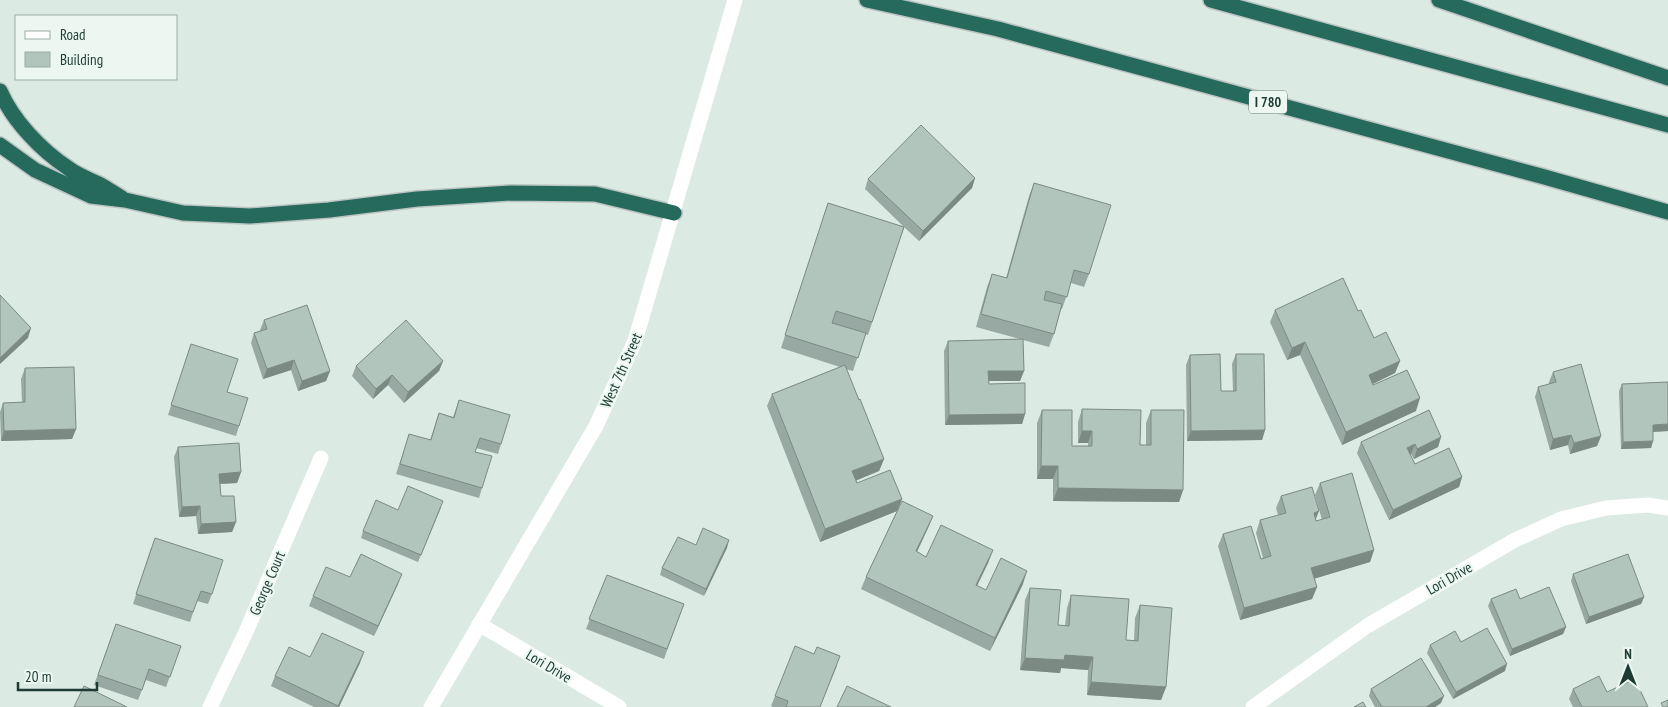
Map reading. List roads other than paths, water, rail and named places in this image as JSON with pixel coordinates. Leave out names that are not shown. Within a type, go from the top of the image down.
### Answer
[{"type":"highway","name":"I 780","points":[[867,0],[998,29],[1668,212]]},
{"type":"highway","points":[[1211,0],[1668,124]]},
{"type":"highway","points":[[1439,0],[1668,78]]},
{"type":"highway","points":[[0,91],[5,103],[30,135],[50,155],[69,170],[125,200]]},
{"type":"highway","points":[[0,145],[35,170],[91,196],[125,200],[183,213],[250,216],[328,210],[417,199],[511,193],[595,194],[674,213]]},
{"type":"street","name":"West 7th Street","points":[[431,707],[596,426],[635,341],[735,0]]},
{"type":"street","name":"George Court","points":[[210,707],[245,634],[321,458]]},
{"type":"street","name":"Lori Drive","points":[[1253,707],[1367,626],[1515,540],[1561,519],[1606,508],[1648,505],[1668,508]]},
{"type":"street","name":"Lori Drive","points":[[479,624],[619,707]]}]
